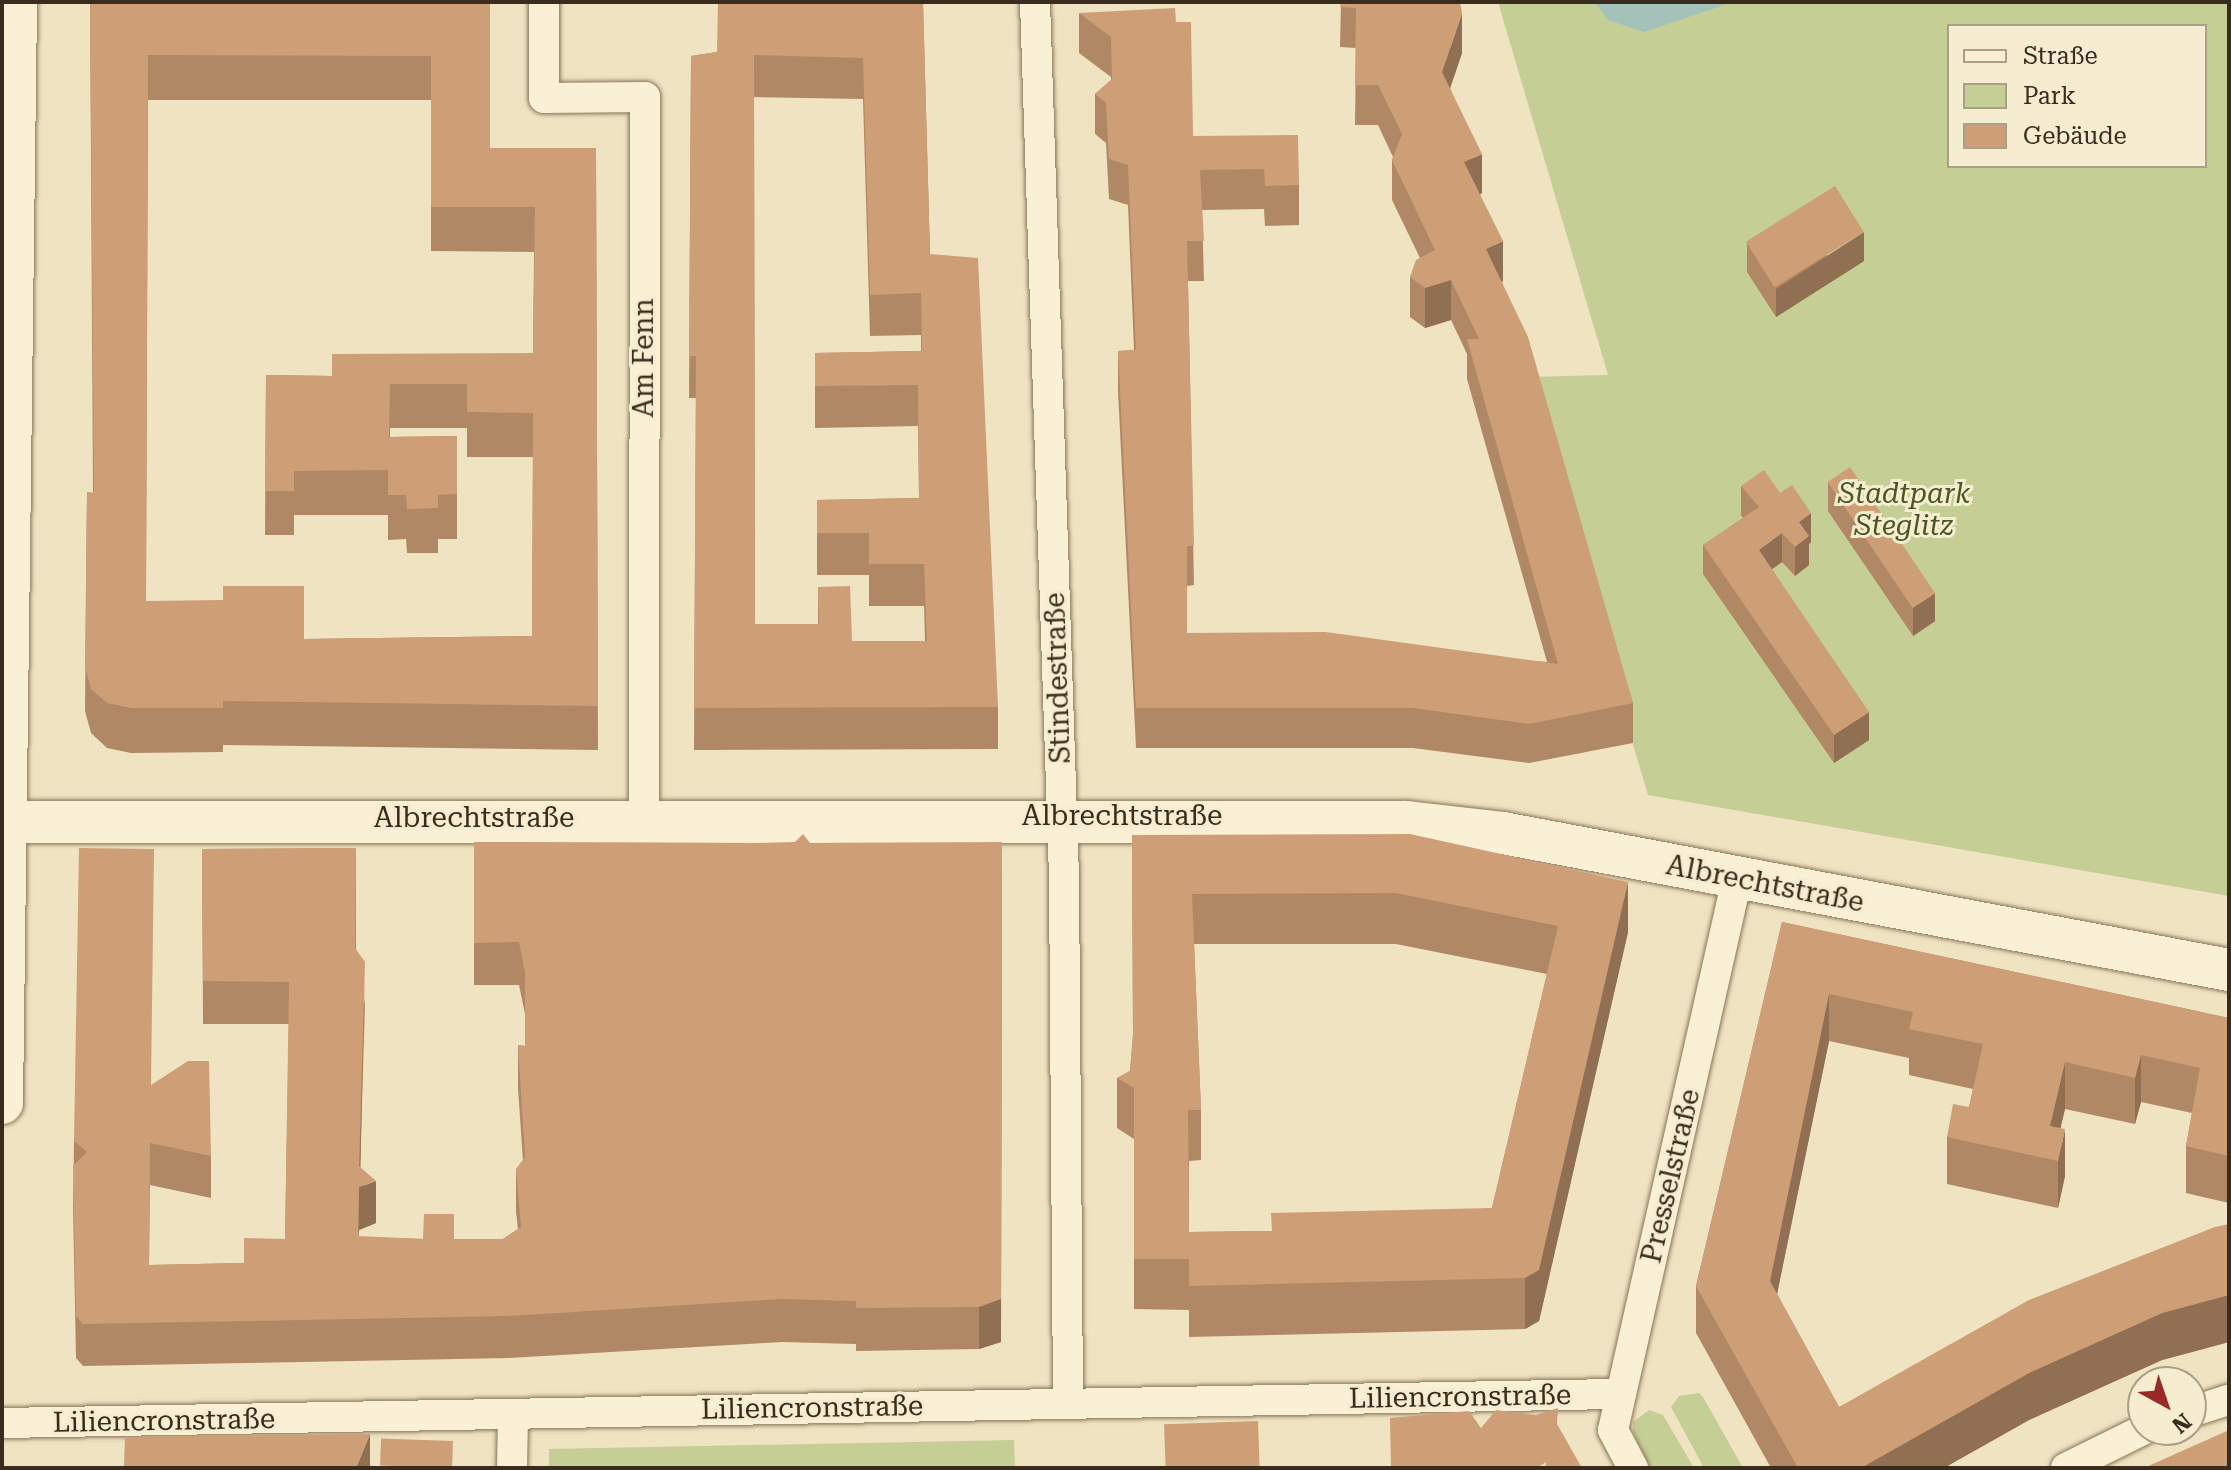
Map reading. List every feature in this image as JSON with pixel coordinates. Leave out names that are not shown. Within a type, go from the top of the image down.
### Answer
[{"type":"street","points":[[2,1103],[16,2]]},
{"type":"street","name":"Am Fenn","points":[[544,2],[544,98],[645,97],[644,817]]},
{"type":"street","name":"Stindestraße","points":[[1035,2],[1062,817],[1068,1403]]},
{"type":"street","name":"Albrechtstraße","points":[[4,826],[644,817],[1062,817],[1454,826],[2229,970]]},
{"type":"street","name":"Presselstraße","points":[[1633,1468],[1613,1430],[1737,879]]},
{"type":"street","name":"Liliencronstraße","points":[[2,1423],[1621,1394]]},
{"type":"street","points":[[2207,1407],[2229,1400]]},
{"type":"street","points":[[512,1468],[513,1415]]},
{"type":"street","points":[[2066,1468],[2127,1438]]},
{"type":"green space","name":"Stadtpark Steglitz","points":[[1498,2],[2229,2],[2229,896],[1648,795],[1524,377],[1608,375]]},
{"type":"green space","points":[[1699,1393],[1743,1468],[1704,1468],[1671,1407],[1679,1396]]},
{"type":"green space","points":[[1649,1410],[1663,1415],[1694,1468],[1650,1468],[1633,1432],[1633,1422]]},
{"type":"green space","points":[[1014,1440],[1015,1468],[549,1468],[549,1449]]},
{"type":"water","points":[[1595,2],[1722,2],[1724,5],[1644,32],[1608,20]]},
{"type":"building","points":[[90,2],[490,2],[490,148],[596,148],[598,706],[223,701],[223,708],[131,708],[107,703],[91,689],[85,666],[87,492],[94,493]],"holes":[[[148,55],[431,56],[431,207],[535,207],[533,353],[332,354],[332,376],[266,375],[265,491],[294,491],[294,471],[388,470],[388,495],[406,495],[407,509],[438,508],[438,495],[457,494],[457,436],[389,437],[390,384],[467,384],[467,412],[533,413],[532,636],[304,639],[304,586],[223,586],[223,600],[146,601]]]},
{"type":"building","points":[[718,2],[923,2],[930,254],[978,258],[998,707],[694,708],[696,356],[689,356],[691,56],[717,52]],"holes":[[[754,55],[863,58],[870,295],[921,293],[922,351],[815,353],[815,386],[918,385],[919,498],[817,500],[817,533],[869,533],[869,564],[924,564],[927,641],[852,641],[850,586],[818,587],[819,624],[755,624]]]},
{"type":"building","points":[[1341,2],[1460,2],[1462,13],[1442,72],[1482,154],[1464,162],[1503,241],[1486,249],[1528,337],[1633,703],[1529,724],[1413,708],[1136,708],[1118,351],[1136,350],[1128,165],[1109,159],[1106,103],[1095,94],[1112,79],[1111,37],[1079,13],[1175,8],[1176,22],[1191,22],[1193,136],[1298,135],[1299,185],[1265,186],[1264,169],[1200,170],[1204,241],[1187,241],[1194,546],[1187,546],[1187,633],[1325,632],[1558,664],[1467,339],[1479,339],[1451,280],[1425,288],[1410,277],[1416,260],[1435,250],[1392,160],[1402,134],[1378,85],[1355,85],[1356,8],[1340,7]]},
{"type":"building","points":[[1835,186],[1864,232],[1775,287],[1746,242]]},
{"type":"building","points":[[1850,467],[1935,593],[1913,608],[1828,482]]},
{"type":"building","points":[[1764,470],[1780,493],[1792,485],[1811,513],[1799,522],[1809,536],[1795,547],[1782,533],[1759,550],[1869,712],[1834,735],[1703,545],[1759,507],[1741,486]]},
{"type":"building","points":[[803,834],[810,843],[1002,842],[1001,1299],[979,1307],[856,1308],[856,1301],[782,1299],[509,1316],[83,1324],[76,1316],[73,1166],[87,1152],[74,1141],[79,848],[154,849],[151,1085],[188,1061],[209,1061],[211,1156],[150,1143],[149,1265],[244,1263],[244,1238],[285,1239],[289,982],[203,981],[202,849],[356,848],[355,948],[365,962],[359,1166],[376,1181],[359,1187],[358,1236],[423,1239],[424,1214],[454,1214],[454,1239],[503,1239],[521,1227],[516,1169],[525,1157],[518,1045],[525,1046],[525,972],[519,942],[474,943],[474,842],[755,843],[795,842]]},
{"type":"building","points":[[1410,834],[1628,882],[1539,1270],[1525,1278],[1189,1286],[1189,1259],[1134,1259],[1134,1088],[1117,1078],[1130,1071],[1133,1033],[1132,835]],"holes":[[[1396,893],[1558,926],[1492,1208],[1271,1213],[1272,1231],[1189,1232],[1188,1110],[1201,1110],[1192,894]]]},
{"type":"building","points":[[1782,922],[2229,1018],[2229,1156],[2186,1146],[2200,1068],[2141,1055],[2135,1078],[2065,1062],[2050,1126],[2065,1129],[2058,1161],[1947,1137],[1953,1104],[1969,1107],[1983,1044],[1909,1029],[1913,1012],[1829,994],[1770,1281],[1839,1407],[2029,1300],[2229,1224],[2229,1295],[2162,1313],[2029,1373],[1861,1468],[1798,1468],[1696,1286]]},
{"type":"building","points":[[1558,1408],[1557,1424],[1582,1468],[1545,1468],[1546,1462],[1537,1468],[1391,1468],[1390,1418],[1469,1411],[1481,1428],[1496,1410],[1536,1415]]},
{"type":"building","points":[[1258,1421],[1260,1468],[1166,1468],[1164,1424]]},
{"type":"building","points":[[2229,1430],[2229,1468],[2144,1468],[2193,1446],[2207,1446],[2207,1440]]},
{"type":"building","points":[[370,1434],[356,1468],[73,1468],[124,1467],[125,1437]]},
{"type":"building","points":[[381,1438],[453,1441],[452,1468],[380,1465]]}]
